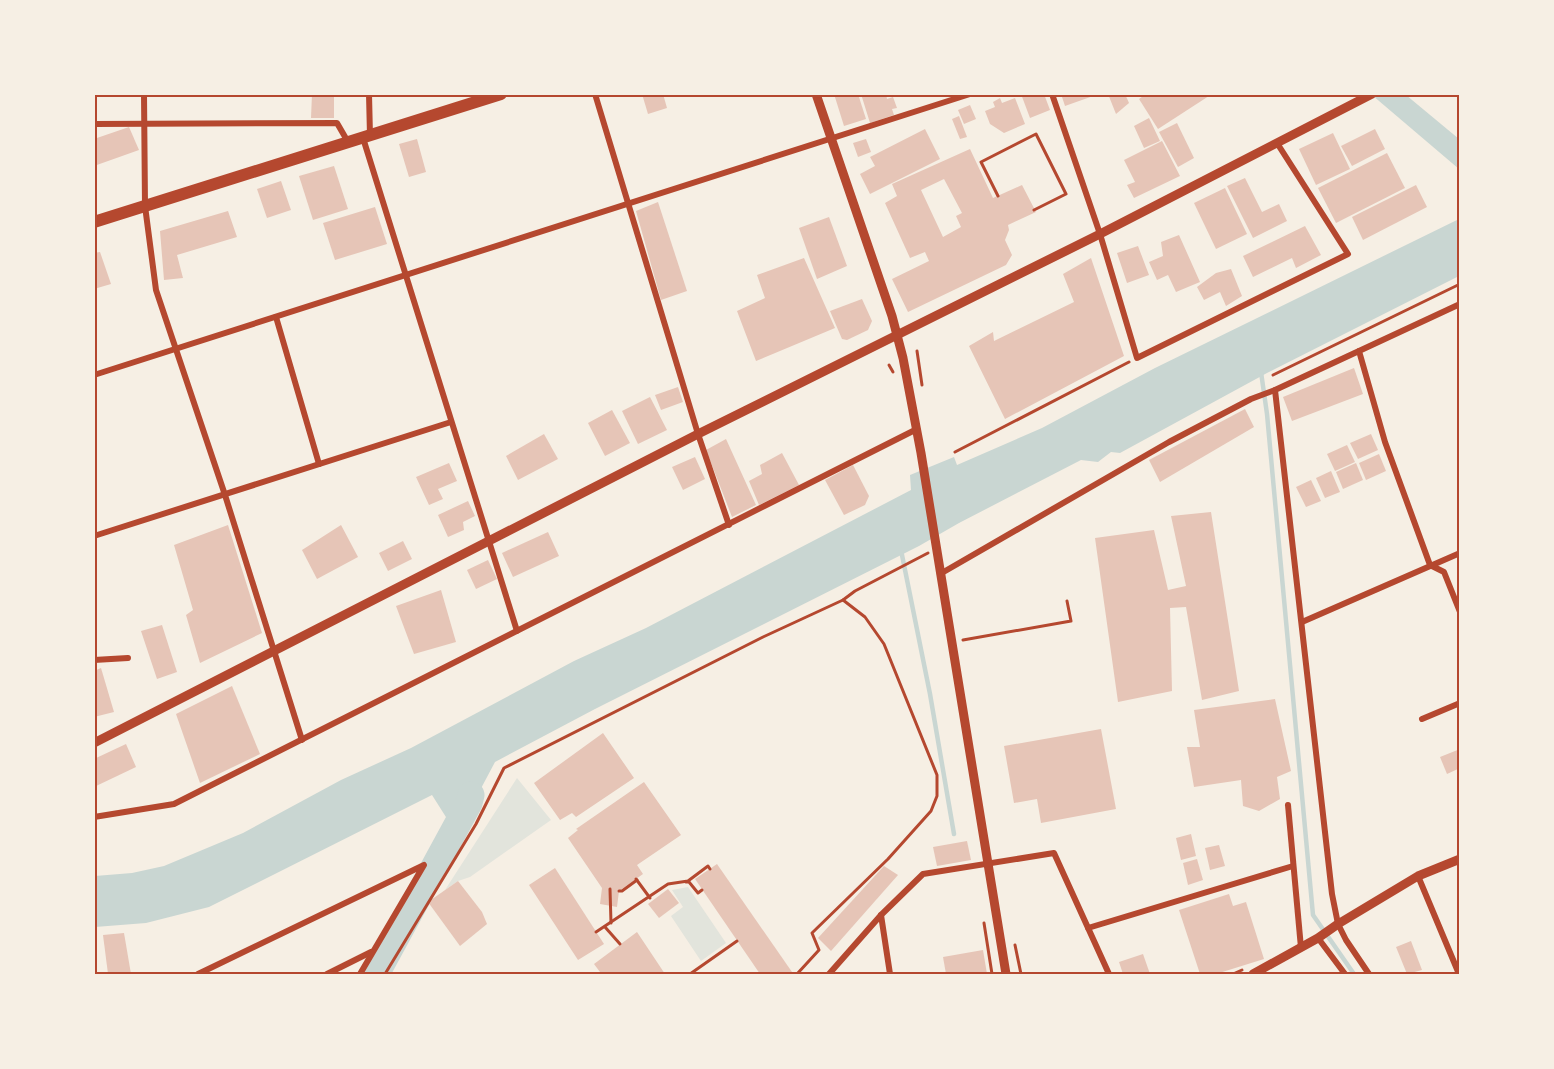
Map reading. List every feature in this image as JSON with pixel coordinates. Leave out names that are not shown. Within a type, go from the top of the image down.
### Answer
[{"type":"highway","points":[[94,222],[501,94]]},
{"type":"street","points":[[144,94],[145,206],[156,290],[225,495],[302,740]]},
{"type":"street","points":[[369,94],[367,137],[406,275],[517,631]]},
{"type":"street","points":[[595,94],[698,434],[729,525]]},
{"type":"street","points":[[816,94],[897,336],[921,453],[1006,975]]},
{"type":"street","points":[[94,375],[970,94]]},
{"type":"street","points":[[1052,94],[1100,234],[1137,358],[1348,254],[1277,143]]},
{"type":"street","points":[[94,743],[698,434],[1100,234],[1371,95]]},
{"type":"street","points":[[94,124],[337,123],[349,142]]},
{"type":"street","points":[[939,574],[1169,442],[1258,396],[1460,304]]},
{"type":"street","points":[[276,317],[320,464]]},
{"type":"street","points":[[1359,351],[1385,442],[1430,565],[1444,573],[1460,612]]},
{"type":"street","points":[[1273,391],[1302,622],[1335,926],[1369,975]]},
{"type":"street","points":[[94,536],[451,422]]},
{"type":"street","points":[[94,817],[174,804],[915,430]]},
{"type":"street","points":[[1302,622],[1460,553]]},
{"type":"street","points":[[94,660],[128,658]]},
{"type":"street","points":[[1422,719],[1460,703]]},
{"type":"street","points":[[1288,805],[1301,948]]},
{"type":"street","points":[[828,975],[881,915],[923,873],[1054,853],[1109,975]]},
{"type":"street","points":[[1253,975],[1320,937],[1418,876],[1460,859]]},
{"type":"street","points":[[198,975],[424,865],[360,975]]},
{"type":"street","points":[[1089,928],[1293,866]]},
{"type":"street","points":[[1418,876],[1459,975]]},
{"type":"street","points":[[881,915],[890,975]]},
{"type":"street","points":[[1320,937],[1345,975]]},
{"type":"street","points":[[327,975],[372,952]]},
{"type":"path","points":[[998,196],[981,162],[1036,134],[1066,194],[1034,210]]},
{"type":"path","points":[[1274,375],[1460,284]]},
{"type":"path","points":[[955,452],[1137,358]]},
{"type":"path","points":[[385,975],[476,824],[504,768],[763,637],[843,600],[855,591],[914,560]]},
{"type":"path","points":[[797,975],[819,950],[812,933],[888,859],[931,811],[937,796],[937,774],[884,644],[866,617],[843,600]]},
{"type":"path","points":[[963,640],[1071,621],[1067,601]]},
{"type":"path","points":[[597,933],[668,885],[688,881],[708,866],[710,869]]},
{"type":"path","points":[[619,891],[636,879],[650,897]]},
{"type":"path","points":[[605,927],[669,886],[689,882],[698,893],[702,890]]},
{"type":"path","points":[[610,888],[611,924]]},
{"type":"path","points":[[605,927],[620,944]]},
{"type":"path","points":[[690,975],[737,941]]},
{"type":"shaded area","points":[[1372,95],[1406,95],[1459,139],[1459,169]]},
{"type":"shaded area","points":[[1459,219],[1459,276],[1267,373],[1120,453],[1111,452],[1098,462],[1081,460],[919,546],[595,709],[495,762],[460,828],[451,825],[432,795],[209,907],[146,923],[95,927],[95,876],[132,873],[164,866],[243,833],[341,780],[411,748],[574,661],[646,628],[911,490],[910,475],[954,457],[957,465],[1042,428],[1155,368]]},
{"type":"shaded area","points":[[517,778],[551,820],[470,877],[458,881],[445,890]]},
{"type":"shaded area","points":[[688,887],[726,943],[701,961],[671,916],[683,907],[672,890]]},
{"type":"building","points":[[312,94],[334,94],[334,118],[311,118]]},
{"type":"building","points":[[642,94],[663,94],[667,108],[648,114]]},
{"type":"building","points":[[834,94],[858,94],[866,119],[844,126]]},
{"type":"building","points":[[861,94],[886,94],[887,99],[893,97],[897,108],[892,109],[894,115],[870,123]]},
{"type":"building","points":[[1021,94],[1044,94],[1050,110],[1030,118]]},
{"type":"building","points":[[1061,94],[1096,94],[1096,95],[1065,106]]},
{"type":"building","points":[[1108,94],[1125,94],[1129,103],[1116,114]]},
{"type":"building","points":[[1146,94],[1212,94],[1158,129],[1139,99]]},
{"type":"building","points":[[1000,98],[1002,103],[1015,98],[1025,124],[1004,133],[990,124],[985,111],[995,107],[993,102]]},
{"type":"building","points":[[970,105],[976,119],[964,124],[958,110]]},
{"type":"building","points":[[959,116],[967,137],[960,139],[952,119]]},
{"type":"building","points":[[1149,118],[1160,141],[1144,148],[1134,126]]},
{"type":"building","points":[[1177,123],[1194,158],[1178,167],[1159,132]]},
{"type":"building","points":[[129,127],[139,150],[94,166],[94,139]]},
{"type":"building","points":[[925,129],[940,159],[870,194],[860,174],[875,166],[870,157]]},
{"type":"building","points":[[1375,129],[1385,149],[1352,166],[1341,146]]},
{"type":"building","points":[[1333,133],[1350,169],[1316,185],[1299,149]]},
{"type":"building","points":[[417,139],[426,172],[409,177],[399,144]]},
{"type":"building","points":[[866,139],[871,152],[858,157],[853,143]]},
{"type":"building","points":[[1162,141],[1180,176],[1134,198],[1127,185],[1135,182],[1124,160]]},
{"type":"building","points":[[970,149],[993,198],[1022,185],[1036,212],[1008,225],[1009,230],[1005,240],[1012,255],[1006,265],[908,312],[892,279],[929,261],[925,252],[910,258],[885,203],[897,196],[892,184]],"holes":[[[944,179],[962,213],[956,216],[961,227],[943,237],[921,190]]]},
{"type":"building","points":[[1387,153],[1405,188],[1336,223],[1318,188]]},
{"type":"building","points":[[334,166],[348,209],[313,220],[299,176]]},
{"type":"building","points":[[1245,178],[1262,212],[1279,204],[1287,221],[1253,238],[1227,186]]},
{"type":"building","points":[[281,181],[291,210],[267,218],[257,189]]},
{"type":"building","points":[[1416,185],[1427,207],[1363,240],[1352,217]]},
{"type":"building","points":[[1225,188],[1247,234],[1216,249],[1194,203]]},
{"type":"building","points":[[658,202],[687,291],[661,300],[636,211]]},
{"type":"building","points":[[375,207],[387,244],[335,260],[323,223]]},
{"type":"building","points":[[228,211],[237,237],[177,255],[183,278],[164,280],[160,231]]},
{"type":"building","points":[[829,217],[847,266],[817,279],[799,228]]},
{"type":"building","points":[[1305,226],[1321,255],[1296,268],[1292,258],[1253,277],[1243,256]]},
{"type":"building","points":[[1179,235],[1200,282],[1176,292],[1168,275],[1157,280],[1149,262],[1163,256],[1161,242]]},
{"type":"building","points":[[1138,246],[1149,275],[1127,283],[1117,253]]},
{"type":"building","points":[[100,252],[111,284],[94,289],[94,253]]},
{"type":"building","points":[[804,258],[835,328],[756,361],[737,311],[765,298],[757,275]]},
{"type":"building","points":[[1091,258],[1124,356],[1005,419],[969,346],[993,332],[994,341],[1074,302],[1063,274]]},
{"type":"building","points":[[1231,269],[1242,296],[1226,306],[1220,292],[1204,300],[1197,287],[1216,273]]},
{"type":"building","points":[[862,299],[872,321],[868,330],[847,340],[842,339],[830,311]]},
{"type":"building","points":[[1354,368],[1363,394],[1292,421],[1283,397]]},
{"type":"building","points":[[678,387],[683,402],[661,410],[655,395]]},
{"type":"building","points":[[650,397],[667,430],[638,444],[622,411]]},
{"type":"building","points":[[1245,409],[1254,427],[1160,482],[1149,460]]},
{"type":"building","points":[[612,410],[630,443],[605,456],[588,423]]},
{"type":"building","points":[[544,434],[558,459],[518,480],[506,456]]},
{"type":"building","points":[[1371,434],[1378,450],[1358,459],[1350,443]]},
{"type":"building","points":[[726,439],[756,505],[732,517],[706,450]]},
{"type":"building","points":[[1347,445],[1355,462],[1335,471],[1327,454]]},
{"type":"building","points":[[782,453],[799,485],[759,505],[749,481],[762,474],[760,465]]},
{"type":"building","points":[[1379,454],[1386,471],[1366,480],[1359,463]]},
{"type":"building","points":[[695,457],[705,479],[683,490],[672,467]]},
{"type":"building","points":[[449,463],[457,481],[438,489],[443,499],[429,505],[416,477]]},
{"type":"building","points":[[1356,463],[1363,480],[1343,489],[1336,472]]},
{"type":"building","points":[[853,465],[869,496],[865,505],[844,515],[825,480]]},
{"type":"building","points":[[1331,471],[1340,492],[1325,498],[1316,478]]},
{"type":"building","points":[[1311,480],[1321,501],[1306,507],[1296,487]]},
{"type":"building","points":[[468,501],[475,516],[463,522],[464,530],[448,537],[438,515]]},
{"type":"building","points":[[1211,512],[1239,691],[1202,700],[1186,607],[1170,608],[1172,691],[1118,702],[1095,538],[1154,530],[1168,590],[1186,586],[1171,516]]},
{"type":"building","points":[[228,525],[262,633],[200,663],[186,615],[193,610],[174,545]]},
{"type":"building","points":[[341,525],[358,557],[317,579],[302,550]]},
{"type":"building","points":[[548,532],[559,556],[513,577],[502,553]]},
{"type":"building","points":[[403,541],[412,559],[388,571],[379,553]]},
{"type":"building","points":[[488,560],[497,579],[476,589],[467,570]]},
{"type":"building","points":[[441,590],[456,642],[414,654],[396,606]]},
{"type":"building","points":[[162,625],[177,672],[157,679],[141,631]]},
{"type":"building","points":[[101,668],[114,712],[94,717],[94,671]]},
{"type":"building","points":[[232,686],[260,754],[200,783],[176,714]]},
{"type":"building","points":[[1275,699],[1291,771],[1277,777],[1280,799],[1259,811],[1243,806],[1241,780],[1194,787],[1187,747],[1200,747],[1194,710]]},
{"type":"building","points":[[1101,729],[1116,809],[1041,823],[1037,799],[1014,803],[1004,746]]},
{"type":"building","points":[[603,733],[634,778],[576,817],[572,813],[560,820],[534,783]]},
{"type":"building","points":[[126,744],[136,767],[94,787],[94,759]]},
{"type":"building","points":[[1460,749],[1460,768],[1447,774],[1440,757]]},
{"type":"building","points":[[644,782],[681,835],[637,865],[643,874],[619,891],[617,907],[600,904],[602,888],[568,838],[578,830],[576,829]]},
{"type":"building","points":[[1191,834],[1196,856],[1181,860],[1176,838]]},
{"type":"building","points":[[967,841],[971,860],[937,866],[933,847]]},
{"type":"building","points":[[1219,845],[1225,866],[1210,870],[1205,848]]},
{"type":"building","points":[[1197,859],[1203,880],[1188,885],[1183,863]]},
{"type":"building","points":[[717,864],[792,972],[760,974],[695,879]]},
{"type":"building","points":[[884,866],[898,875],[831,951],[818,938]]},
{"type":"building","points":[[555,868],[604,944],[578,960],[529,885]]},
{"type":"building","points":[[458,881],[482,912],[487,924],[460,946],[428,902]]},
{"type":"building","points":[[668,889],[679,903],[659,918],[648,904]]},
{"type":"building","points":[[1229,894],[1233,906],[1246,902],[1264,959],[1216,974],[1200,974],[1179,910]]},
{"type":"building","points":[[637,932],[665,974],[597,974],[600,972],[594,964]]},
{"type":"building","points":[[124,933],[131,974],[108,974],[103,935]]},
{"type":"building","points":[[1411,941],[1422,970],[1407,974],[1396,947]]},
{"type":"building","points":[[983,950],[987,974],[946,974],[943,957]]},
{"type":"building","points":[[1143,954],[1150,974],[1123,974],[1119,962]]},
{"type":"waterway","points":[[1261,372],[1267,414],[1313,915],[1354,974]]},
{"type":"waterway","points":[[901,550],[930,694],[954,834]]},
{"type":"waterway","points":[[376,974],[469,803],[471,795]]}]
